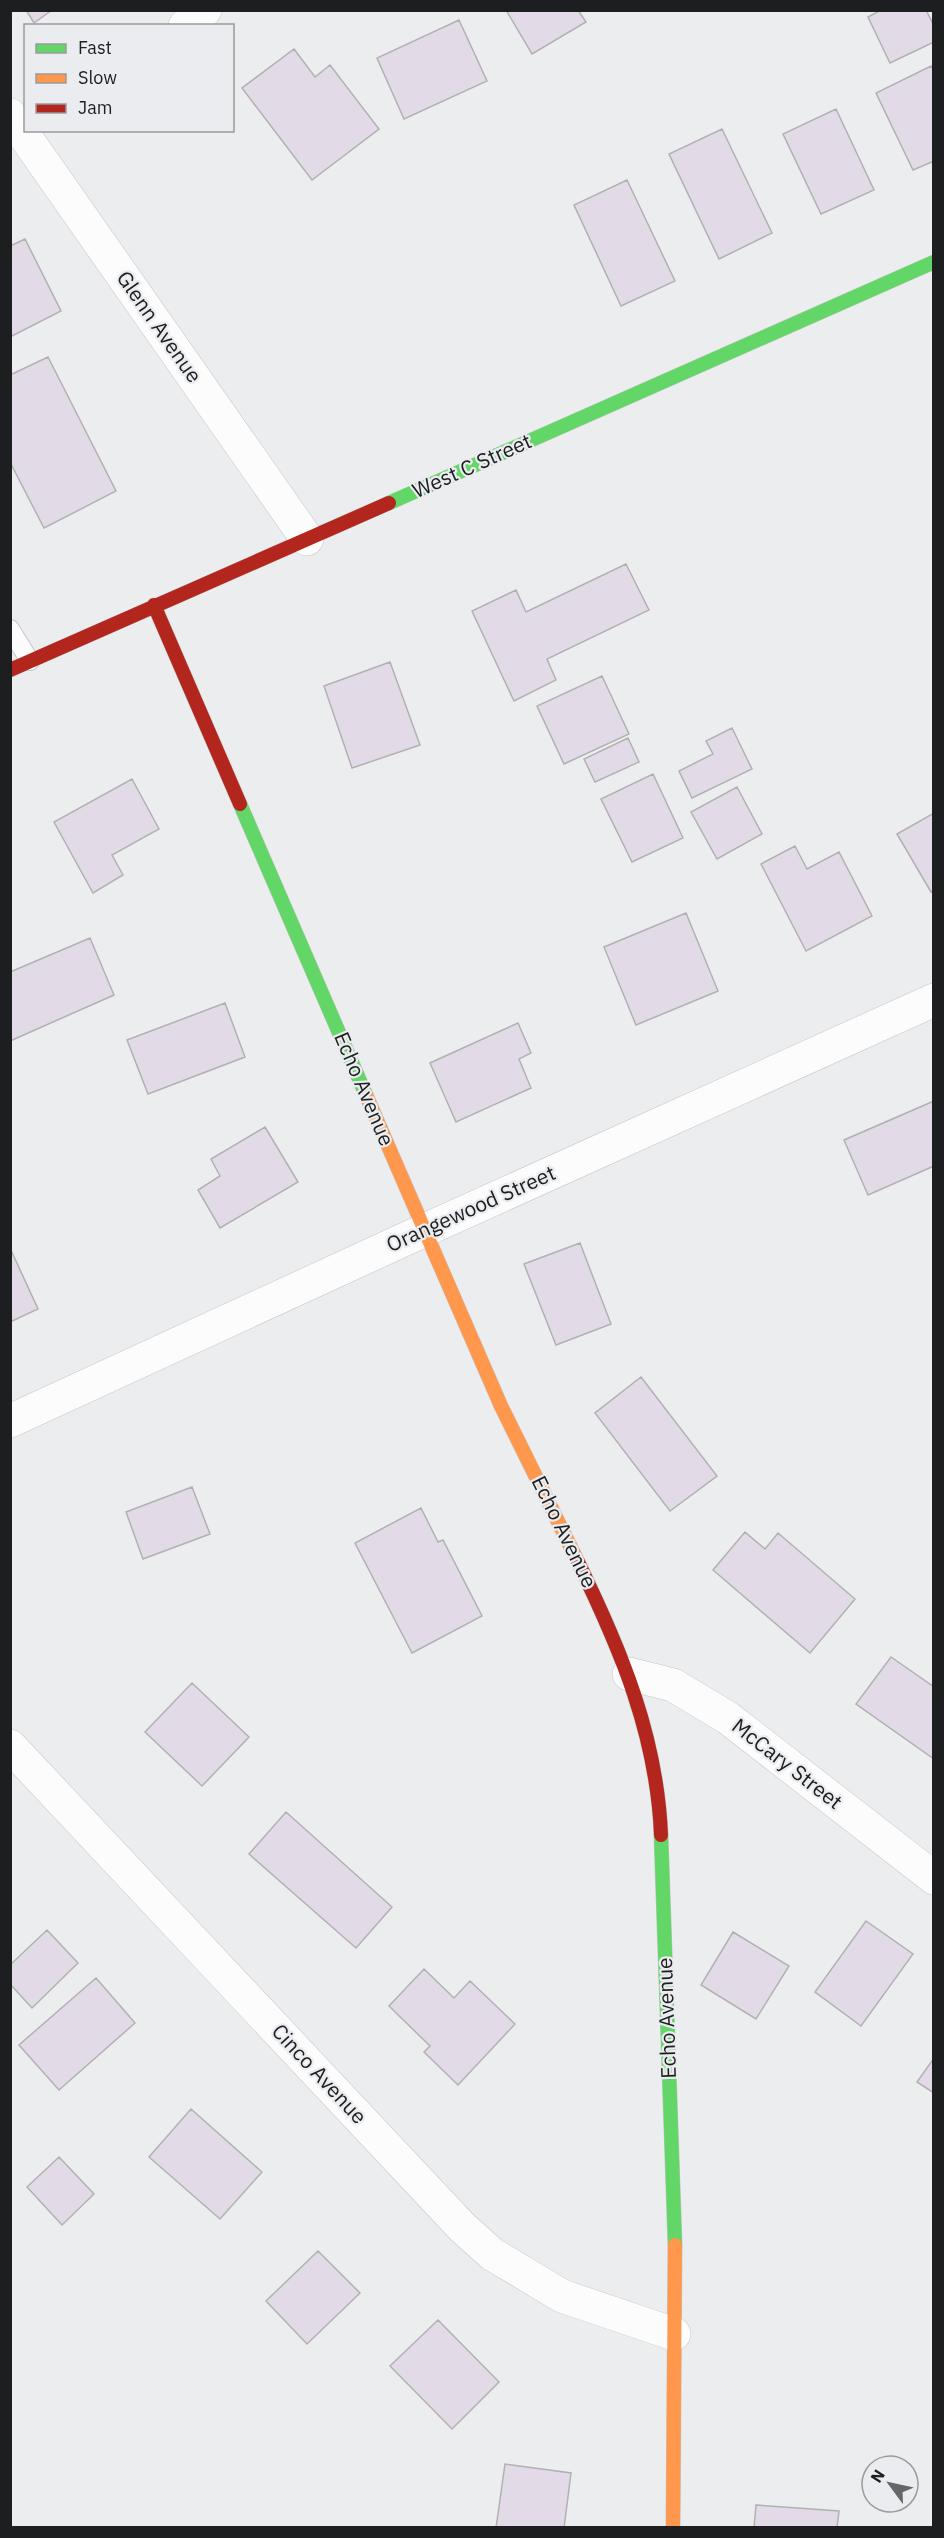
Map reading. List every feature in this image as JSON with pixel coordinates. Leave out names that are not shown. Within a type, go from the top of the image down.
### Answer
[{"type":"street","points":[[188,24],[206,10]]},
{"type":"street","name":"Glenn Avenue","points":[[23,135],[307,539]]},
{"type":"street","name":"West C Street","points":[[10,670],[933,262]]},
{"type":"street","name":"Echo Avenue","points":[[154,605],[501,1406],[612,1631],[628,1674],[652,1756],[660,1811],[675,2232],[673,2528]]},
{"type":"street","name":"Orangewood Street","points":[[10,1421],[933,999]]},
{"type":"street","name":"McCary Street","points":[[628,1674],[673,1685],[728,1718],[933,1878]]},
{"type":"street","name":"Cinco Avenue","points":[[10,1746],[462,2227],[492,2254],[562,2296],[674,2334]]},
{"type":"lane","points":[[10,629],[30,662]]},
{"type":"building","points":[[26,10],[52,10],[34,23]]},
{"type":"building","points":[[506,10],[578,10],[586,22],[532,54]]},
{"type":"building","points":[[881,10],[926,10],[934,26],[934,42],[890,63],[868,17]]},
{"type":"building","points":[[459,20],[487,81],[404,119],[377,58]]},
{"type":"building","points":[[294,49],[315,77],[330,65],[379,129],[312,180],[242,88]]},
{"type":"building","points":[[931,66],[934,71],[934,161],[913,170],[876,93]]},
{"type":"building","points":[[836,109],[874,190],[821,214],[783,134]]},
{"type":"building","points":[[722,129],[772,233],[719,259],[669,154]]},
{"type":"building","points":[[627,180],[675,281],[621,306],[574,205]]},
{"type":"building","points":[[25,239],[61,311],[10,337],[10,246]]},
{"type":"building","points":[[48,357],[116,491],[44,528],[10,462],[10,375]]},
{"type":"building","points":[[626,564],[649,610],[547,659],[556,680],[514,701],[472,611],[516,590],[526,612]]},
{"type":"building","points":[[390,662],[420,745],[352,768],[324,686]]},
{"type":"building","points":[[602,676],[629,734],[564,764],[537,706]]},
{"type":"building","points":[[732,728],[752,769],[692,798],[679,771],[713,754],[706,741]]},
{"type":"building","points":[[628,738],[639,762],[595,782],[584,759]]},
{"type":"building","points":[[653,774],[683,838],[632,862],[601,799]]},
{"type":"building","points":[[132,779],[159,829],[112,855],[123,875],[93,893],[54,822]]},
{"type":"building","points":[[737,787],[762,834],[717,859],[691,812]]},
{"type":"building","points":[[934,813],[934,891],[931,892],[897,834]]},
{"type":"building","points":[[795,846],[807,869],[839,852],[872,916],[806,951],[761,864]]},
{"type":"building","points":[[686,913],[718,991],[636,1025],[604,947]]},
{"type":"building","points":[[90,938],[114,995],[10,1041],[10,972]]},
{"type":"building","points":[[225,1003],[245,1057],[148,1094],[127,1040]]},
{"type":"building","points":[[518,1023],[531,1053],[519,1059],[531,1088],[456,1122],[430,1063]]},
{"type":"building","points":[[934,1101],[934,1166],[868,1195],[844,1140]]},
{"type":"building","points":[[265,1127],[298,1182],[220,1228],[198,1190],[220,1176],[211,1159]]},
{"type":"building","points":[[580,1243],[611,1324],[556,1345],[524,1264]]},
{"type":"building","points":[[10,1248],[38,1309],[10,1322]]},
{"type":"building","points":[[641,1377],[717,1476],[670,1511],[595,1413]]},
{"type":"building","points":[[192,1487],[210,1534],[143,1559],[126,1512]]},
{"type":"building","points":[[421,1508],[438,1542],[443,1540],[482,1616],[412,1653],[355,1543]]},
{"type":"building","points":[[745,1532],[765,1549],[778,1533],[855,1599],[810,1653],[713,1570]]},
{"type":"building","points":[[891,1657],[934,1687],[934,1759],[856,1704]]},
{"type":"building","points":[[192,1683],[249,1737],[202,1786],[145,1732]]},
{"type":"building","points":[[286,1812],[392,1907],[356,1948],[249,1854]]},
{"type":"building","points":[[866,1921],[913,1954],[861,2026],[815,1992]]},
{"type":"building","points":[[47,1930],[78,1963],[32,2008],[10,1984],[10,1965]]},
{"type":"building","points":[[733,1932],[789,1966],[756,2019],[701,1985]]},
{"type":"building","points":[[424,1969],[454,1998],[470,1981],[515,2024],[458,2085],[424,2052],[430,2046],[389,2006]]},
{"type":"building","points":[[96,1978],[135,2023],[59,2090],[19,2045]]},
{"type":"building","points":[[934,2058],[934,2093],[917,2082]]},
{"type":"building","points":[[191,2109],[262,2172],[220,2219],[149,2157]]},
{"type":"building","points":[[59,2157],[94,2194],[62,2225],[27,2187]]},
{"type":"building","points":[[318,2251],[360,2293],[307,2344],[266,2301]]},
{"type":"building","points":[[438,2320],[499,2382],[452,2429],[390,2366]]},
{"type":"building","points":[[505,2464],[571,2473],[564,2528],[496,2528]]},
{"type":"building","points":[[756,2505],[839,2511],[837,2528],[754,2528]]},
{"type":"traffic: fast","points":[[389,503],[934,262]]},
{"type":"traffic: fast","points":[[240,804],[366,1095]]},
{"type":"traffic: fast","points":[[661,1835],[675,2245]]},
{"type":"traffic: slow","points":[[366,1095],[501,1406],[578,1562]]},
{"type":"traffic: slow","points":[[673,2528],[675,2245]]},
{"type":"traffic: jam","points":[[10,670],[389,503]]},
{"type":"traffic: jam","points":[[154,605],[240,804]]},
{"type":"traffic: jam","points":[[578,1562],[609,1628],[634,1694],[652,1763],[661,1835]]}]
